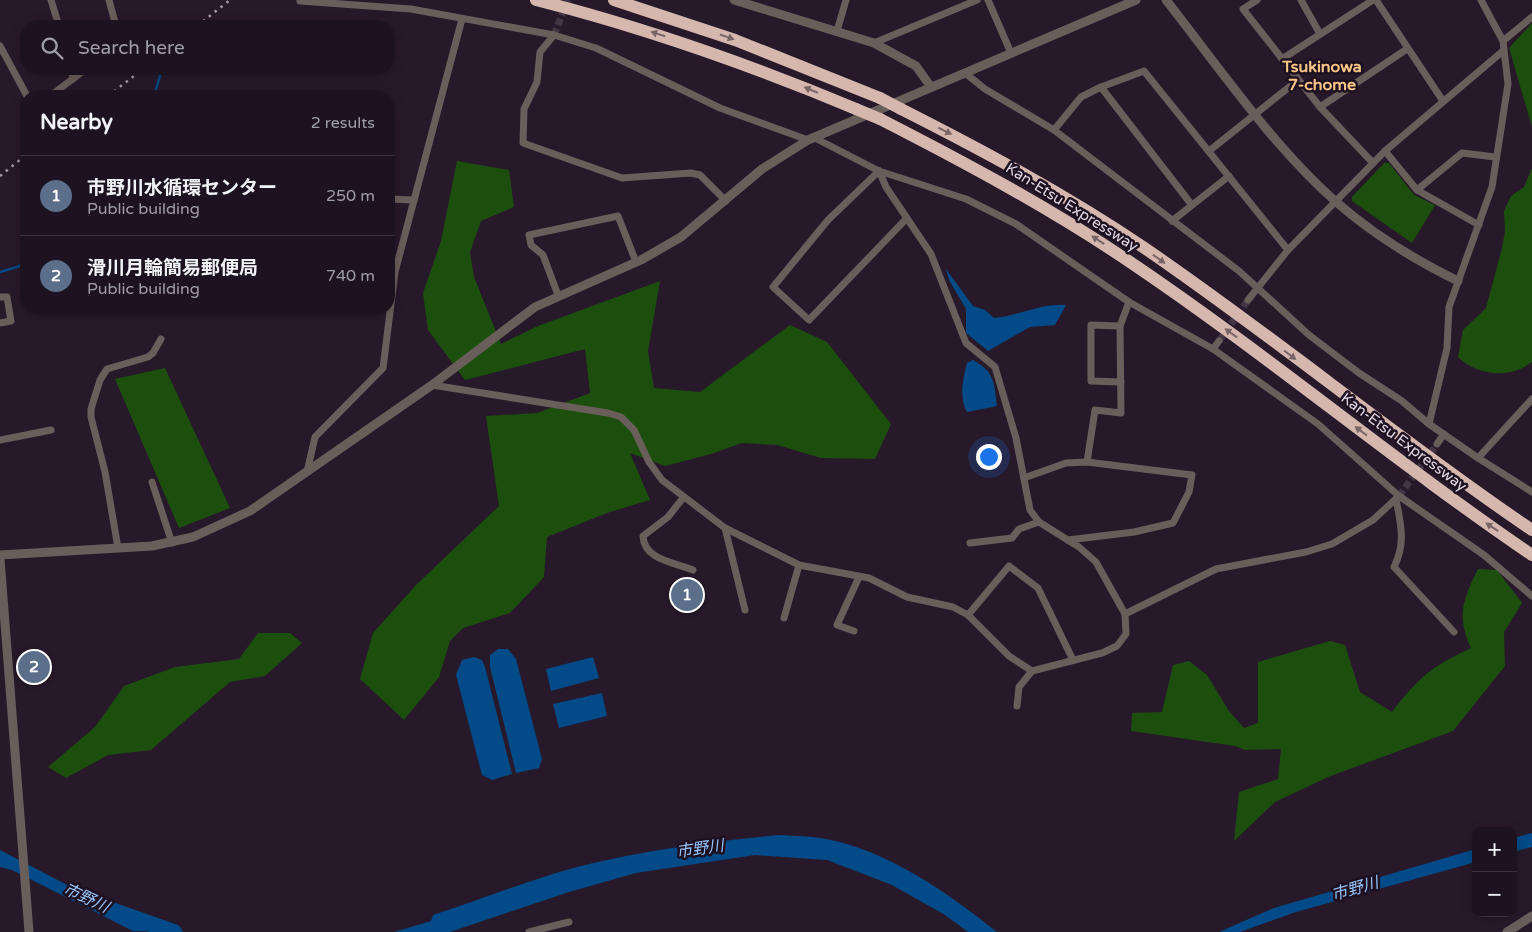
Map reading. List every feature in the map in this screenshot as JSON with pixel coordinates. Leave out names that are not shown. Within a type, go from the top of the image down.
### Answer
[{"type":"highway","name":"Kan-Etsu Expressway","points":[[536,0],[658,34],[789,81],[880,119],[1023,194],[1130,262],[1278,368],[1456,503],[1532,555]]},
{"type":"highway","name":"Kan-Etsu Expressway","points":[[614,0],[735,40],[880,98],[1032,178],[1142,247],[1218,300],[1393,431],[1532,530]]},
{"type":"street","points":[[51,0],[57,20]]},
{"type":"street","points":[[109,0],[114,20]]},
{"type":"street","points":[[734,0],[874,43],[916,66],[931,87]]},
{"type":"street","points":[[837,31],[846,0]]},
{"type":"street","points":[[874,43],[977,0]]},
{"type":"street","points":[[988,0],[1010,54]]},
{"type":"street","points":[[29,932],[0,557],[172,543],[218,528],[250,512],[307,473],[432,385],[535,306],[636,262],[681,237],[762,169],[810,138],[1136,0]]},
{"type":"street","points":[[1166,0],[1256,113],[1300,165],[1335,200],[1402,250],[1458,281]]},
{"type":"street","points":[[1257,0],[1243,10],[1320,107],[1373,163]]},
{"type":"street","points":[[1301,0],[1320,34]]},
{"type":"street","points":[[1282,59],[1372,0]]},
{"type":"street","points":[[1376,0],[1443,101]]},
{"type":"street","points":[[1429,424],[1447,348],[1449,307],[1492,187],[1495,157],[1508,84],[1503,40],[1481,0]]},
{"type":"street","points":[[300,1],[411,9],[462,20],[554,35],[596,48],[720,108],[810,138],[878,171],[966,199],[1016,224],[1130,302],[1213,349],[1318,424],[1397,497],[1484,555],[1532,596]]},
{"type":"street","points":[[1503,40],[1532,17]]},
{"type":"street","points":[[395,272],[462,20]]},
{"type":"street","points":[[554,35],[540,52],[537,82],[524,108],[524,142],[622,178],[691,172],[700,175],[726,201]]},
{"type":"street","points":[[0,46],[24,90]]},
{"type":"street","points":[[1320,107],[1407,49]]},
{"type":"street","points":[[1248,300],[1256,287],[1288,250],[1385,151],[1503,51]]},
{"type":"street","points":[[1054,130],[1082,97],[1100,87],[1144,71],[1288,250]]},
{"type":"street","points":[[965,73],[984,90],[1054,130],[1239,271],[1308,335],[1402,401],[1429,424],[1532,492]]},
{"type":"street","points":[[58,90],[77,75]]},
{"type":"street","points":[[1209,151],[1298,80]]},
{"type":"street","points":[[1100,87],[1191,204]]},
{"type":"street","points":[[1385,151],[1417,190],[1479,225]]},
{"type":"street","points":[[1417,190],[1462,153],[1495,157]]},
{"type":"street","points":[[878,171],[886,187],[931,254],[966,342],[994,367],[1016,438],[1030,510],[1039,522],[1079,547],[1096,562],[1118,598],[1125,614],[1126,634],[1117,646],[1102,653],[1032,670],[1019,687],[1017,706]]},
{"type":"street","points":[[878,171],[828,220],[773,287],[809,320],[907,218]]},
{"type":"street","points":[[1172,221],[1191,204],[1229,176]]},
{"type":"street","points":[[395,199],[414,200]]},
{"type":"street","points":[[558,295],[543,255],[531,245],[528,235],[618,216],[636,262]]},
{"type":"street","points":[[0,298],[7,296],[11,321],[0,323]]},
{"type":"street","points":[[1087,462],[1094,410],[1121,413],[1120,326],[1130,302]]},
{"type":"street","points":[[307,473],[315,437],[383,368],[390,315]]},
{"type":"street","points":[[1120,326],[1092,325],[1091,382],[1121,382]]},
{"type":"street","points":[[118,548],[91,409],[100,380],[107,369],[148,357],[153,353],[161,339]]},
{"type":"street","points":[[1213,349],[1219,341]]},
{"type":"street","points":[[432,385],[608,413],[621,417],[634,430],[649,462],[662,480],[683,498],[725,528],[799,565],[869,578],[907,597],[953,607],[968,615],[1009,656],[1032,670]]},
{"type":"street","points":[[1478,458],[1532,399]]},
{"type":"street","points":[[0,440],[51,430]]},
{"type":"street","points":[[1437,444],[1444,434]]},
{"type":"street","points":[[1024,478],[1066,463],[1087,462],[1192,475],[1189,492],[1174,523],[1134,532],[1068,540]]},
{"type":"street","points":[[152,482],[172,543]]},
{"type":"street","points":[[1125,614],[1216,569],[1306,552],[1332,544],[1373,520],[1397,497]]},
{"type":"street","points":[[1397,497],[1402,550],[1394,567],[1454,632]]},
{"type":"street","points":[[683,498],[668,516],[643,536],[643,546],[648,553],[692,570]]},
{"type":"street","points":[[970,543],[1012,538],[1019,529],[1039,522]]},
{"type":"street","points":[[725,528],[745,610]]},
{"type":"street","points":[[784,618],[799,565]]},
{"type":"street","points":[[968,615],[1009,566],[1038,588],[1073,660]]},
{"type":"street","points":[[854,631],[837,625],[859,577]]},
{"type":"street","points":[[1507,932],[1532,916]]},
{"type":"street","points":[[529,932],[569,922]]},
{"type":"green space","points":[[1532,23],[1532,127],[1509,48]]},
{"type":"green space","points":[[457,161],[509,170],[514,207],[481,221],[470,252],[474,277],[501,344],[538,326],[660,281],[648,351],[654,388],[700,392],[790,325],[827,342],[891,424],[875,459],[821,458],[777,445],[742,443],[711,454],[665,466],[630,453],[650,500],[607,513],[547,537],[544,577],[510,613],[463,628],[450,641],[439,677],[404,720],[360,679],[373,633],[416,585],[499,506],[486,416],[537,413],[590,393],[585,349],[465,380],[428,330],[423,293],[441,241]]},
{"type":"green space","points":[[1384,163],[1389,163],[1414,195],[1435,205],[1412,243],[1352,201],[1352,197]]},
{"type":"green space","points":[[1532,168],[1532,362],[1514,371],[1504,373],[1484,371],[1474,368],[1458,357],[1463,330],[1486,308],[1502,248],[1505,231],[1504,211],[1511,196],[1524,187]]},
{"type":"green space","points":[[165,368],[230,508],[179,528],[115,379]]},
{"type":"green space","points":[[1478,569],[1497,570],[1522,603],[1504,632],[1505,666],[1453,731],[1328,777],[1275,802],[1234,841],[1239,792],[1278,779],[1281,749],[1245,750],[1235,746],[1131,731],[1132,713],[1162,712],[1173,665],[1189,661],[1207,675],[1229,711],[1244,728],[1258,723],[1258,662],[1330,641],[1345,645],[1360,692],[1392,712],[1418,681],[1436,667],[1471,648],[1464,626],[1463,608],[1468,590]]},
{"type":"green space","points":[[258,633],[290,633],[302,643],[265,676],[230,682],[151,750],[108,755],[66,778],[48,767],[95,727],[124,686],[175,667],[239,659]]},
{"type":"water","points":[[946,269],[973,306],[985,310],[994,318],[1048,306],[1066,305],[1055,325],[1030,327],[988,351],[966,333],[966,309],[949,280]]},
{"type":"water","points":[[973,360],[986,369],[992,379],[997,406],[967,412],[962,394],[963,381],[967,363]]},
{"type":"water","points":[[498,649],[508,649],[516,659],[542,759],[539,768],[516,773],[490,667],[490,655]]},
{"type":"water","points":[[474,657],[482,660],[485,667],[512,774],[492,780],[482,775],[456,675],[462,660]]},
{"type":"water","points":[[593,657],[599,678],[551,691],[546,669]]},
{"type":"water","points":[[602,693],[607,716],[559,728],[553,704]]},
{"type":"water","points":[[1532,833],[1532,847],[1517,851],[1517,837]]},
{"type":"water","points":[[780,835],[826,839],[872,853],[895,863],[938,889],[997,932],[968,932],[945,915],[892,885],[827,860],[755,855],[636,873],[569,892],[450,932],[394,932],[431,921],[433,915],[581,866],[630,855],[680,847]]},
{"type":"water","points":[[0,850],[140,923],[185,932],[133,931],[12,870],[0,867]]},
{"type":"water","points":[[1472,850],[1472,863],[1296,912],[1240,932],[1219,932],[1274,908]]},
{"type":"waterway","points":[[156,90],[160,75]]},
{"type":"waterway","points":[[0,272],[20,266]]},
{"type":"waterway","name":"市野川","points":[[106,908],[174,932]]},
{"type":"tunnel","points":[[554,35],[568,0]]},
{"type":"tunnel","points":[[1219,341],[1248,300]]},
{"type":"tunnel","points":[[1399,496],[1437,444]]},
{"type":"railway","points":[[205,20],[230,0]]},
{"type":"railway","points":[[116,90],[135,75]]},
{"type":"railway","points":[[0,176],[20,160]]},
{"type":"place","name":"市野川水循環センター","points":[[687,595]]},
{"type":"place","name":"滑川月輪簡易郵便局","points":[[34,667]]},
{"type":"district","name":"Tsukinowa 7-chome","points":[[1322,76]]}]
